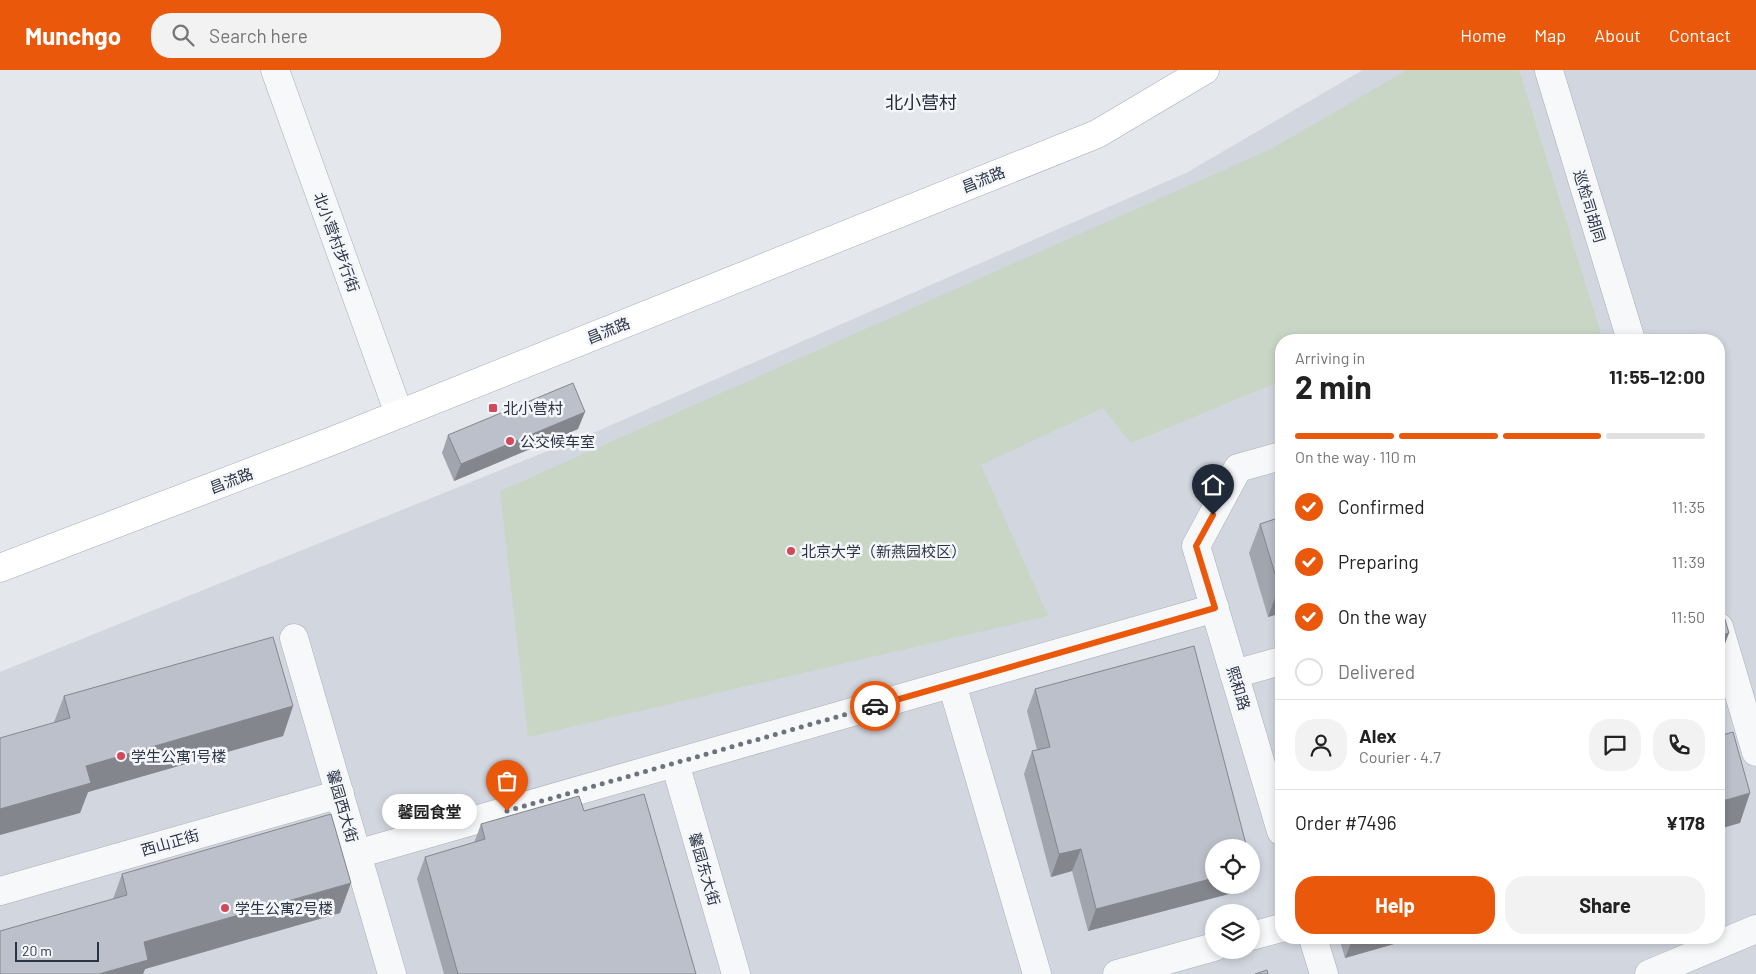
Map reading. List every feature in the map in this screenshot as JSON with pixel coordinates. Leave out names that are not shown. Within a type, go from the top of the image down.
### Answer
[{"type":"main road","name":"昌流路","points":[[0,568],[399,414],[1097,134],[1204,70]]},
{"type":"street","name":"北小营村步行街","points":[[275,70],[399,414]]},
{"type":"street","name":"巡检司胡同","points":[[1549,71],[1629,334]]},
{"type":"street","name":"熙和路","points":[[1275,458],[1238,468],[1196,546],[1275,811]]},
{"type":"street","points":[[357,854],[1215,608]]},
{"type":"street","name":"馨园西大街","points":[[294,638],[392,974]]},
{"type":"street","points":[[1725,655],[1744,742]]},
{"type":"street","points":[[1234,674],[1275,664]]},
{"type":"street","points":[[952,684],[1037,974]]},
{"type":"street","name":"馨园东大街","points":[[675,763],[736,974]]},
{"type":"street","name":"西山正街","points":[[0,891],[340,794]]},
{"type":"street","points":[[1725,942],[1756,929]]},
{"type":"street","points":[[1260,934],[1275,930]]},
{"type":"street","points":[[1315,944],[1324,974]]},
{"type":"street","points":[[1649,974],[1720,944]]},
{"type":"street","points":[[1118,974],[1205,950]]},
{"type":"shaded area","name":"北京大学（新燕园校区）","points":[[1363,70],[1756,70],[1756,974],[0,974],[0,672],[600,430],[1186,173]]},
{"type":"green space","points":[[1407,70],[1519,70],[1601,334],[1275,334],[1275,383],[1131,443],[1103,408],[981,465],[1048,616],[528,737],[500,491],[1271,149]]},
{"type":"building","points":[[573,383],[585,412],[461,464],[448,435]]},
{"type":"building","points":[[1275,519],[1275,574],[1260,524]]},
{"type":"building","points":[[1725,619],[1729,633],[1725,634]]},
{"type":"building","name":"学生公寓1号楼","points":[[273,637],[293,706],[86,766],[91,783],[0,809],[0,738],[70,718],[64,696]]},
{"type":"building","points":[[1194,646],[1245,839],[1205,839],[1205,880],[1096,909],[1081,849],[1059,854],[1032,751],[1050,747],[1035,689]]},
{"type":"building","points":[[1733,732],[1750,793],[1725,800],[1725,734]]},
{"type":"building","points":[[644,794],[696,974],[458,974],[425,857],[485,839],[481,824],[579,796],[584,811]]},
{"type":"building","name":"学生公寓2号楼","points":[[331,814],[351,883],[144,942],[148,960],[99,974],[0,974],[0,931],[127,895],[122,874]]},
{"type":"building","points":[[1267,970],[1268,974],[1255,974]]},
{"type":"way so far","points":[[507,811],[875,706]]},
{"type":"place","name":"北小营村","points":[[493,408]]},
{"type":"place","name":"公交候车室","points":[[510,441]]},
{"type":"place","name":"北京大学（新燕园校区）","points":[[791,551]]},
{"type":"place","name":"学生公寓1号楼","points":[[121,756]]},
{"type":"place","name":"馨园食堂","points":[[507,811]]},
{"type":"place","name":"学生公寓2号楼","points":[[225,908]]},
{"type":"district","name":"北小营村","points":[[921,102]]},
{"type":"route","points":[[875,706],[1215,608],[1196,546],[1213,515]]}]
